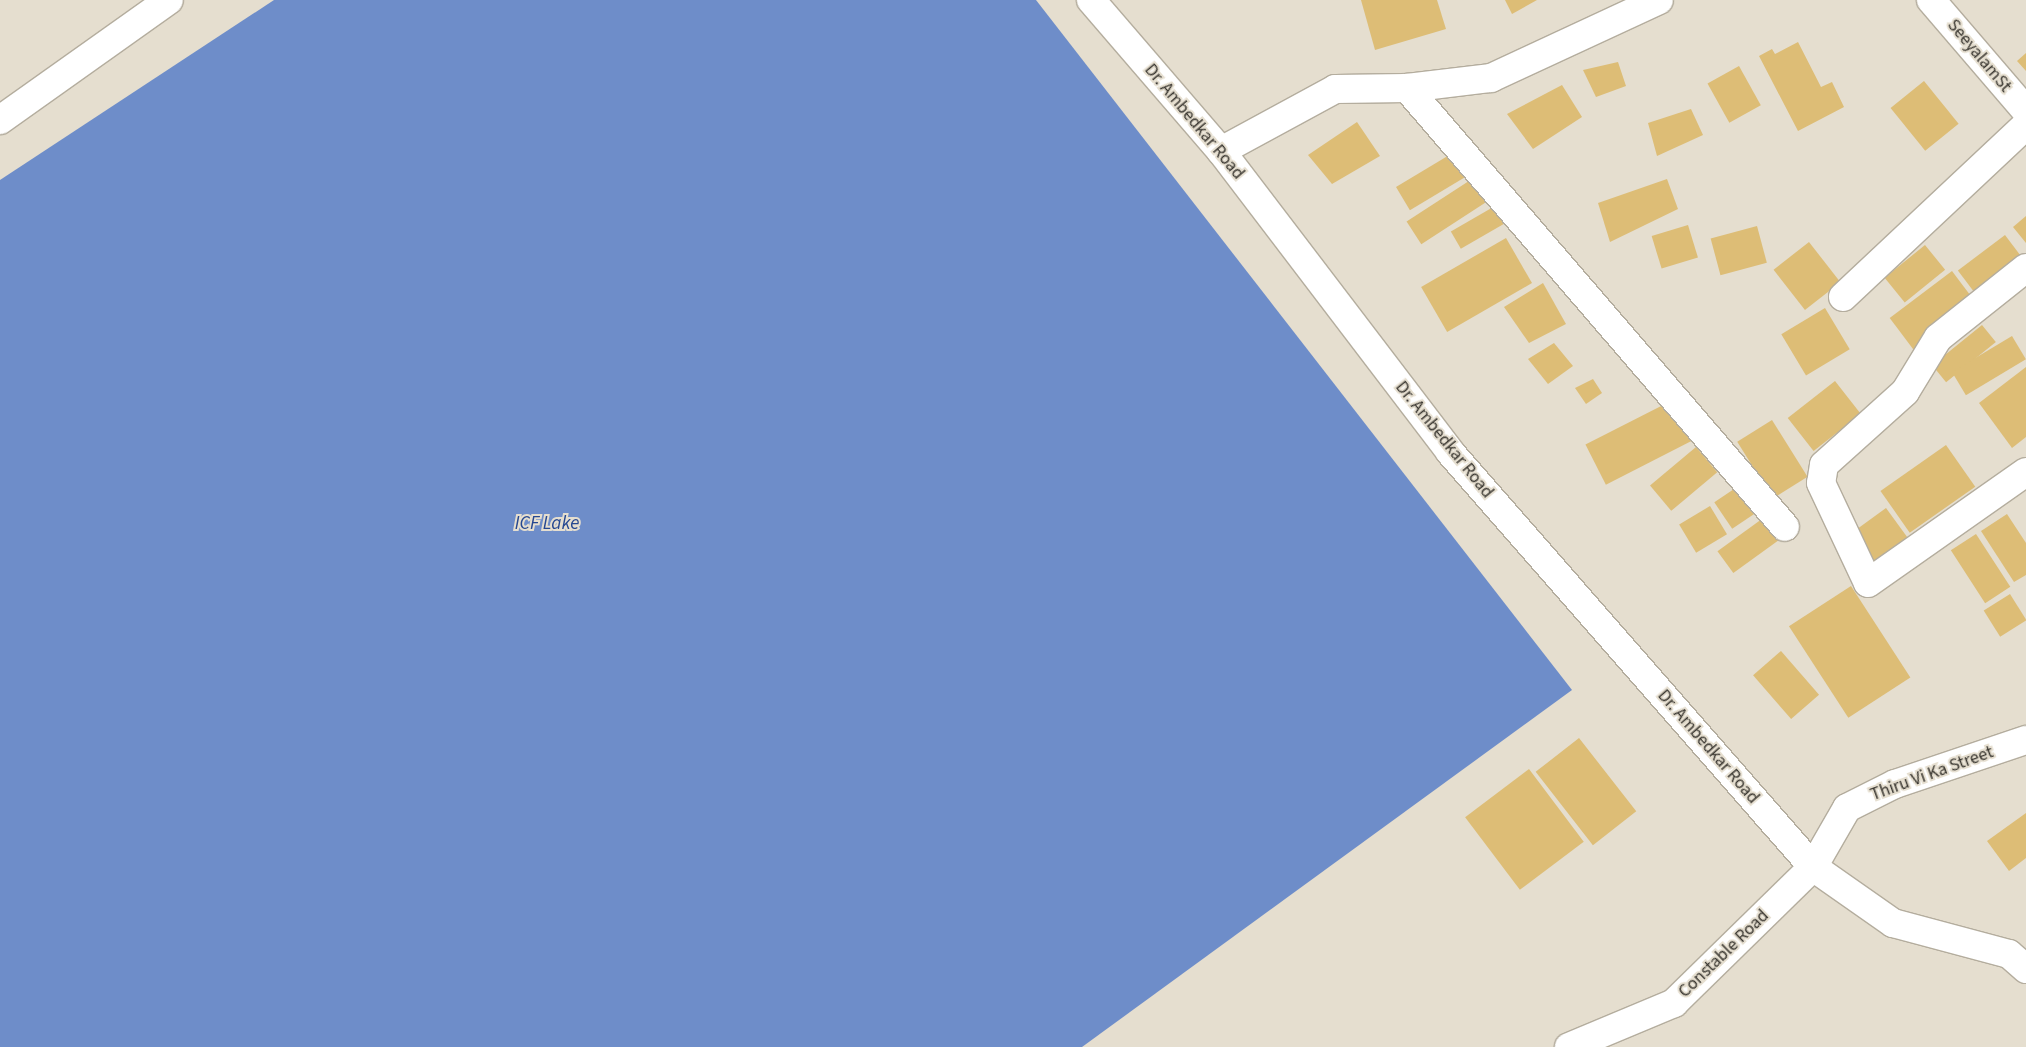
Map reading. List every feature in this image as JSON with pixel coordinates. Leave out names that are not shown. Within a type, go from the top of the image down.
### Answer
[{"type":"street","points":[[0,120],[168,0]]},
{"type":"street","name":"Dr. Ambedkar Road","points":[[1091,0],[1221,151],[1450,452],[1813,867],[1892,923],[2009,954],[2026,969]]},
{"type":"street","points":[[1221,151],[1336,89],[1407,88],[1491,78],[1659,0]]},
{"type":"street","name":"SeeyalamSt","points":[[1931,0],[2026,112]]},
{"type":"street","points":[[1407,88],[1785,528]]},
{"type":"street","points":[[1843,297],[2026,124]]},
{"type":"street","points":[[2026,268],[1938,338],[1905,392],[1824,465],[1821,483],[1868,583],[2026,472]]},
{"type":"street","name":"Thiru Vi Ka Street","points":[[1813,867],[1847,808],[1895,784],[2026,740]]},
{"type":"street","name":"Constable Road","points":[[1568,1047],[1674,1003],[1813,867]]},
{"type":"water","name":"ICF Lake","points":[[274,0],[1036,0],[1572,690],[1082,1047],[0,1047],[0,180]]},
{"type":"building","points":[[1361,0],[1437,0],[1446,29],[1375,50]]},
{"type":"building","points":[[1505,0],[1537,0],[1512,14]]},
{"type":"building","points":[[1798,42],[1821,87],[1832,82],[1844,107],[1798,131],[1759,56],[1772,49],[1775,54]]},
{"type":"building","points":[[2026,53],[2026,71],[2017,61]]},
{"type":"building","points":[[1618,62],[1626,86],[1596,97],[1583,70]]},
{"type":"building","points":[[1739,66],[1761,105],[1729,123],[1708,83]]},
{"type":"building","points":[[1924,81],[1959,124],[1925,151],[1891,108]]},
{"type":"building","points":[[1562,85],[1582,117],[1533,149],[1507,114]]},
{"type":"building","points":[[1691,109],[1703,135],[1657,156],[1648,123]]},
{"type":"building","points":[[1357,122],[1380,156],[1332,184],[1308,155]]},
{"type":"building","points":[[1456,151],[1470,174],[1410,210],[1396,187]]},
{"type":"building","points":[[1472,179],[1487,202],[1421,244],[1407,221]]},
{"type":"building","points":[[1667,179],[1678,209],[1610,242],[1598,203]]},
{"type":"building","points":[[1495,206],[1505,223],[1461,249],[1451,232]]},
{"type":"building","points":[[2026,216],[2026,243],[2013,227]]},
{"type":"building","points":[[1688,225],[1698,258],[1662,269],[1652,236]]},
{"type":"building","points":[[1757,226],[1767,263],[1720,275],[1711,238]]},
{"type":"building","points":[[2005,235],[2024,260],[1977,295],[1958,271]]},
{"type":"building","points":[[1506,238],[1532,283],[1447,332],[1421,287]]},
{"type":"building","points":[[1809,242],[1840,282],[1805,310],[1774,270]]},
{"type":"building","points":[[1925,245],[1945,270],[1905,303],[1885,278]]},
{"type":"building","points":[[1952,271],[1976,303],[1914,350],[1890,318]]},
{"type":"building","points":[[1543,283],[1566,324],[1529,343],[1504,307]]},
{"type":"building","points":[[1825,308],[1850,349],[1806,375],[1781,334]]},
{"type":"building","points":[[1982,325],[1996,342],[1946,382],[1932,365]]},
{"type":"building","points":[[2012,336],[2026,359],[1966,395],[1952,372]]},
{"type":"building","points":[[1554,343],[1573,366],[1548,384],[1528,359]]},
{"type":"building","points":[[2026,367],[2026,437],[2012,448],[1979,403]]},
{"type":"building","points":[[1593,379],[1602,393],[1586,404],[1575,388]]},
{"type":"building","points":[[1835,381],[1861,414],[1814,451],[1788,418]]},
{"type":"building","points":[[1671,401],[1691,441],[1606,485],[1585,445]]},
{"type":"building","points":[[1772,420],[1808,477],[1773,499],[1737,442]]},
{"type":"building","points":[[1946,445],[1975,487],[1910,533],[1880,491]]},
{"type":"building","points":[[1696,447],[1717,472],[1671,511],[1650,486]]},
{"type":"building","points":[[1740,485],[1758,512],[1732,529],[1714,502]]},
{"type":"building","points":[[1710,506],[1727,534],[1696,553],[1679,525]]},
{"type":"building","points":[[1886,508],[1912,544],[1873,572],[1847,536]]},
{"type":"building","points":[[2007,514],[2026,543],[2026,575],[2014,582],[1981,531]]},
{"type":"building","points":[[1766,516],[1782,538],[1733,573],[1717,551]]},
{"type":"building","points":[[1976,534],[2010,587],[1985,603],[1951,550]]},
{"type":"building","points":[[1851,586],[1910,677],[1848,718],[1789,626]]},
{"type":"building","points":[[2010,594],[2026,621],[2000,637],[1984,610]]},
{"type":"building","points":[[1781,651],[1819,695],[1791,719],[1753,675]]},
{"type":"building","points":[[1579,738],[1636,811],[1593,845],[1536,772]]},
{"type":"building","points":[[1529,769],[1584,842],[1520,890],[1465,817]]},
{"type":"building","points":[[2026,813],[2026,858],[2009,871],[1987,841]]}]
